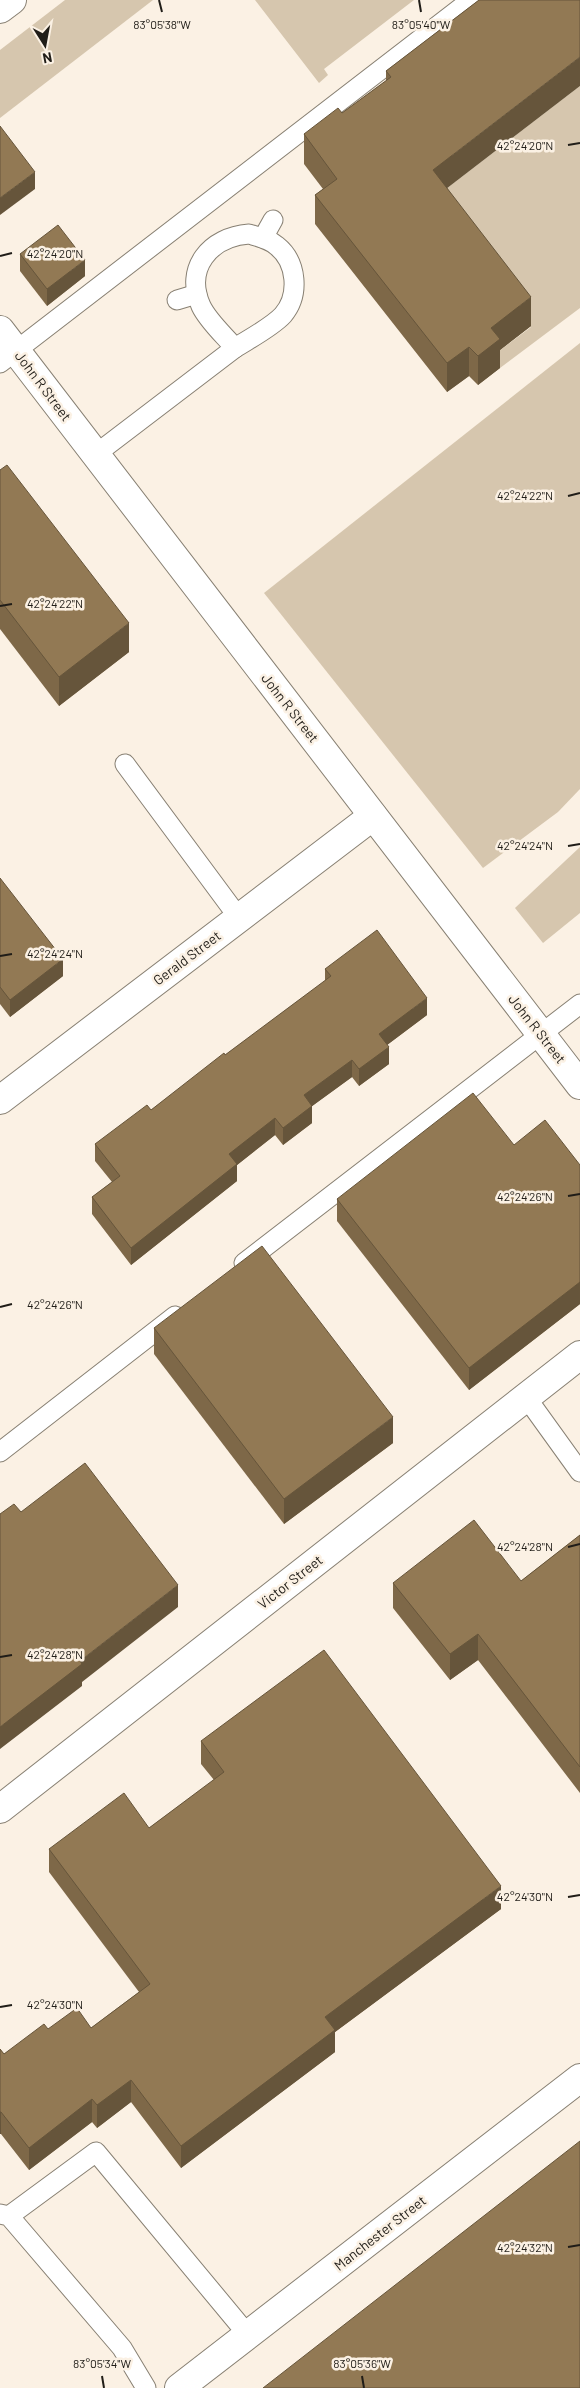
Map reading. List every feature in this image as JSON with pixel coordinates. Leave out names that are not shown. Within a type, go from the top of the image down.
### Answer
[{"type":"street","points":[[0,9],[12,0]]},
{"type":"street","name":"John R Street","points":[[5,348],[96,454],[580,1085]]},
{"type":"street","name":"Gerald Street","points":[[0,1100],[373,816]]},
{"type":"street","name":"Victor Street","points":[[0,1810],[580,1355]]},
{"type":"street","name":"Manchester Street","points":[[179,2388],[580,2078]]},
{"type":"lane","points":[[5,348],[471,0]]},
{"type":"lane","points":[[263,238],[273,220]]},
{"type":"lane","points":[[96,454],[235,348],[282,316],[291,303],[294,288],[293,272],[287,258],[277,246],[263,238],[248,234],[233,235],[214,246],[200,264],[196,278],[196,294],[202,308],[235,348]]},
{"type":"lane","points":[[177,300],[196,294]]},
{"type":"lane","points":[[125,764],[240,918]]},
{"type":"lane","points":[[230,1274],[580,1004]]},
{"type":"lane","points":[[0,1452],[190,1304]]},
{"type":"lane","points":[[526,1397],[580,1472]]},
{"type":"lane","points":[[146,2388],[122,2348],[5,2215],[96,2152],[248,2335]]},
{"type":"shaded area","points":[[65,0],[153,0],[0,118],[0,50]]},
{"type":"shaded area","points":[[255,0],[414,0],[324,69],[328,75],[319,83]]},
{"type":"shaded area","points":[[580,86],[580,308],[500,368],[491,357],[531,327],[433,199]]},
{"type":"shaded area","points":[[580,343],[580,789],[558,812],[483,868],[264,593]]},
{"type":"shaded area","points":[[580,847],[580,913],[543,943],[515,908]]},
{"type":"building","points":[[479,0],[580,0],[580,57],[433,170],[531,297],[491,328],[500,339],[478,356],[469,347],[447,363],[315,195],[337,179],[304,134],[338,108],[342,113],[391,77],[386,71]]},
{"type":"building","points":[[0,126],[35,172],[0,198]]},
{"type":"building","points":[[58,225],[85,260],[47,289],[20,254]]},
{"type":"building","points":[[7,465],[129,623],[59,677],[0,600],[0,470]]},
{"type":"building","points":[[0,878],[63,959],[10,1000],[0,987]]},
{"type":"building","points":[[377,930],[427,998],[379,1034],[389,1047],[359,1069],[352,1060],[304,1095],[312,1106],[283,1128],[275,1118],[229,1154],[237,1164],[131,1248],[92,1197],[120,1176],[95,1144],[147,1105],[151,1110],[224,1053],[225,1055],[331,976],[325,969]]},
{"type":"building","points":[[473,1093],[514,1145],[545,1120],[580,1165],[580,1282],[469,1368],[337,1199]]},
{"type":"building","points":[[262,1246],[393,1417],[284,1499],[154,1328]]},
{"type":"building","points":[[85,1463],[178,1585],[80,1661],[82,1664],[0,1727],[0,1514],[14,1504],[21,1512]]},
{"type":"building","points":[[474,1520],[521,1581],[580,1535],[580,1767],[478,1634],[450,1654],[393,1583]]},
{"type":"building","points":[[324,1650],[501,1886],[325,2017],[335,2030],[181,2146],[131,2080],[97,2105],[92,2099],[29,2148],[0,2112],[0,2049],[4,2054],[44,2024],[48,2029],[77,2008],[91,2028],[150,1984],[49,1849],[124,1793],[149,1828],[224,1772],[201,1741]]},
{"type":"building","points":[[580,2141],[580,2388],[263,2388]]}]
